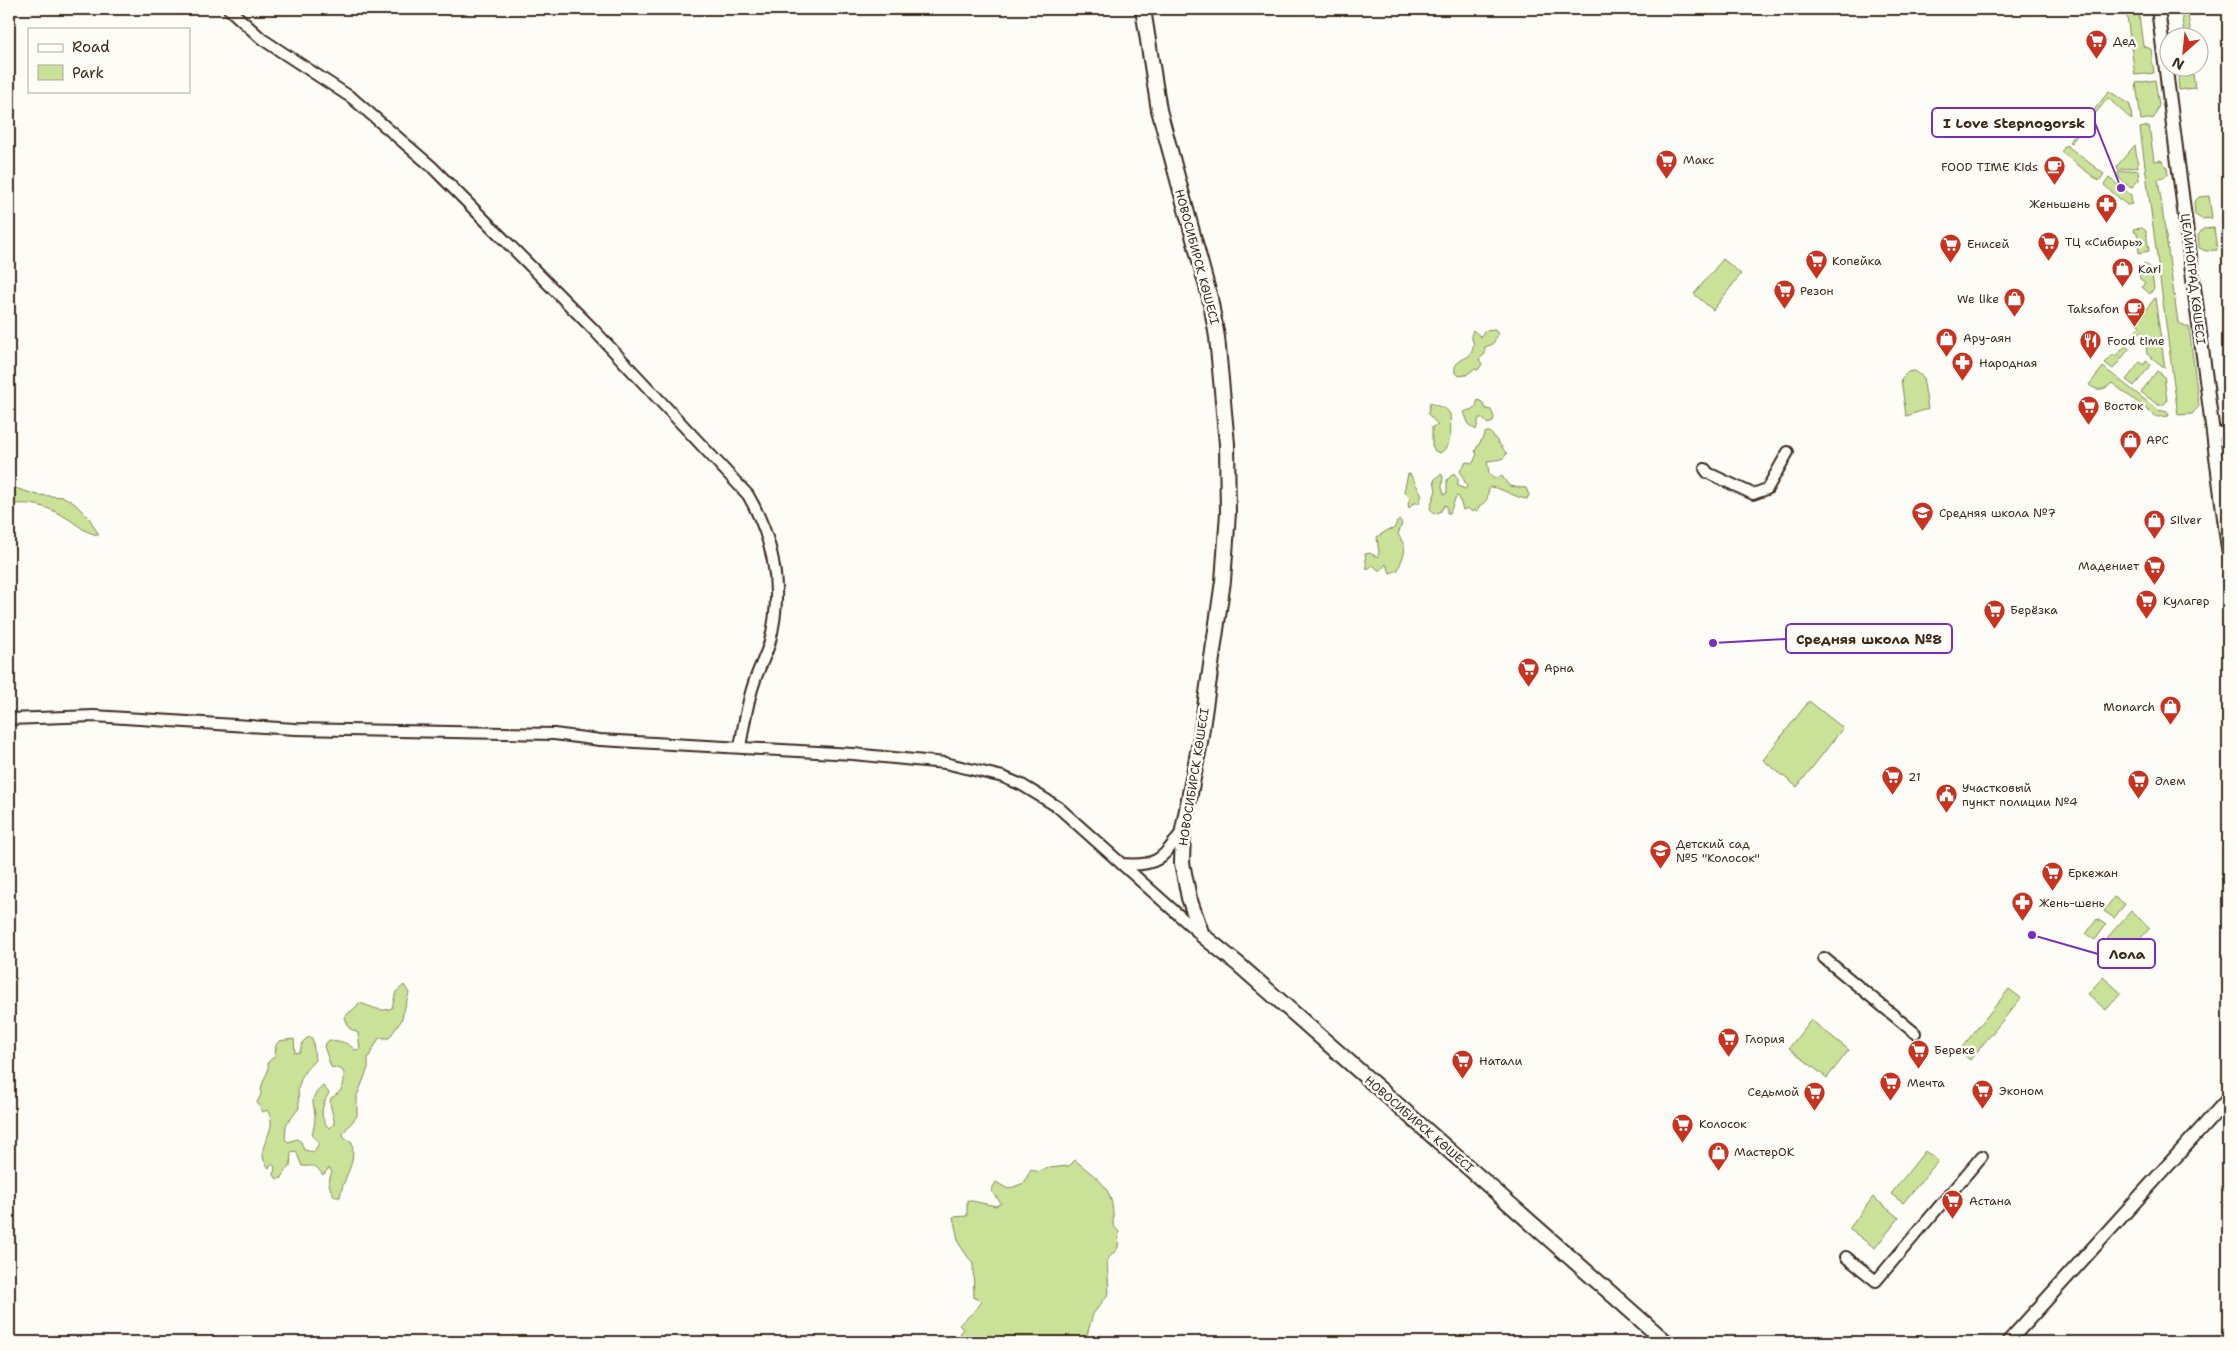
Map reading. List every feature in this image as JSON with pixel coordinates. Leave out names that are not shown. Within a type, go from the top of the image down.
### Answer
[{"type":"main road","name":"НОВОСИБИРСК КӨШЕСІ","points":[[1143,9],[1159,110],[1210,298],[1217,337],[1227,444],[1228,513],[1223,581],[1201,733],[1183,830],[1182,863],[1184,879],[1202,935],[1238,964],[1666,1342]]},
{"type":"street","points":[[229,9],[262,39],[352,98],[431,166],[593,329],[748,495],[762,520],[772,549],[776,580],[775,617],[769,645],[754,681],[740,747]]},
{"type":"street","name":"ЦЕЛИНОГРАД КӨШЕСІ","points":[[2158,9],[2228,549]]},
{"type":"street","points":[[2213,434],[2228,432]]},
{"type":"street","points":[[1705,469],[1708,473],[1753,494],[1767,489],[1788,452]]},
{"type":"street","points":[[9,719],[94,716],[295,729],[534,733],[646,743],[740,747],[924,760],[986,771],[1022,785],[1058,807],[1202,935]]},
{"type":"street","points":[[1122,864],[1144,865],[1156,861],[1173,844],[1183,830]]},
{"type":"street","points":[[1824,958],[1916,1033]]},
{"type":"street","points":[[2008,1342],[2228,1098]]},
{"type":"street","points":[[1846,1257],[1876,1281],[1982,1156]]},
{"type":"green space","points":[[2126,9],[2138,9],[2143,46],[2151,49],[2154,73],[2135,75]]},
{"type":"green space","points":[[2181,9],[2187,9],[2190,28],[2183,28]]},
{"type":"green space","points":[[2178,78],[2194,78],[2195,88],[2179,90]]},
{"type":"green space","points":[[2155,80],[2159,105],[2154,118],[2141,120],[2136,83]]},
{"type":"green space","points":[[2109,91],[2130,105],[2132,120],[2108,98],[2071,143],[2069,142]]},
{"type":"green space","points":[[2149,126],[2154,161],[2161,160],[2167,167],[2168,175],[2158,179],[2178,323],[2189,327],[2199,406],[2192,414],[2178,415],[2140,128]]},
{"type":"green space","points":[[2066,145],[2104,174],[2099,181],[2061,152]]},
{"type":"green space","points":[[2135,145],[2138,167],[2118,170],[2117,166]]},
{"type":"green space","points":[[2138,170],[2139,180],[2131,188],[2119,178],[2118,172]]},
{"type":"green space","points":[[2109,178],[2131,195],[2132,204],[2127,205],[2104,185]]},
{"type":"green space","points":[[2209,196],[2212,218],[2202,219],[2195,215],[2194,202],[2199,197]]},
{"type":"green space","points":[[2142,228],[2146,231],[2149,251],[2139,253],[2137,233],[2133,229]]},
{"type":"green space","points":[[2214,228],[2217,250],[2206,251],[2199,248],[2198,235],[2203,229]]},
{"type":"green space","points":[[1723,259],[1741,274],[1713,310],[1694,294]]},
{"type":"green space","points":[[2144,263],[2151,268],[2154,288],[2150,294],[2142,287],[2145,282],[2140,279],[2137,272]]},
{"type":"green space","points":[[2155,298],[2165,368],[2147,354],[2145,334],[2142,332],[2134,333],[2140,326],[2136,322]]},
{"type":"green space","points":[[1473,330],[1481,337],[1484,331],[1495,330],[1498,334],[1493,344],[1485,347],[1485,354],[1479,359],[1482,364],[1478,370],[1474,369],[1466,375],[1459,376],[1455,373],[1455,366],[1472,352],[1474,344],[1471,336]]},
{"type":"green space","points":[[2126,346],[2129,349],[2113,369],[2105,363],[2113,354],[2115,356]]},
{"type":"green space","points":[[2146,361],[2151,365],[2134,386],[2126,380],[2140,362],[2144,365]]},
{"type":"green space","points":[[2103,367],[2158,410],[2168,412],[2169,416],[2157,417],[2112,383],[2106,388],[2100,389],[2089,385]]},
{"type":"green space","points":[[1915,371],[1923,377],[1928,409],[1906,416],[1901,379],[1908,372]]},
{"type":"green space","points":[[2157,371],[2164,376],[2167,401],[2163,405],[2158,405],[2141,392]]},
{"type":"green space","points":[[1478,400],[1482,402],[1486,409],[1491,410],[1494,417],[1493,422],[1488,424],[1482,418],[1479,418],[1476,430],[1469,425],[1464,412],[1475,408]]},
{"type":"green space","points":[[1430,403],[1446,409],[1450,414],[1451,430],[1449,441],[1440,453],[1435,451],[1432,445],[1432,427],[1438,425],[1428,414]]},
{"type":"green space","points":[[1486,432],[1490,432],[1507,454],[1502,459],[1487,461],[1489,473],[1494,479],[1502,476],[1509,486],[1526,488],[1529,495],[1527,499],[1490,487],[1486,500],[1479,506],[1478,511],[1475,510],[1473,512],[1467,508],[1463,510],[1459,497],[1456,496],[1450,513],[1447,513],[1447,506],[1445,505],[1440,512],[1434,514],[1430,508],[1436,490],[1434,480],[1441,474],[1443,476],[1442,487],[1444,494],[1447,493],[1447,480],[1454,473],[1458,479],[1458,486],[1465,489],[1467,487],[1460,471],[1466,462],[1473,463],[1477,454],[1475,451]]},
{"type":"green space","points":[[1408,474],[1410,474],[1422,495],[1419,503],[1414,503],[1409,508],[1410,498],[1404,492]]},
{"type":"green space","points":[[9,486],[37,495],[64,497],[75,504],[89,518],[99,535],[85,530],[47,508],[32,504],[9,503]]},
{"type":"green space","points":[[1400,520],[1402,524],[1398,534],[1404,552],[1398,570],[1390,573],[1386,564],[1381,570],[1378,570],[1373,565],[1367,570],[1365,554],[1370,553],[1377,557],[1379,553],[1377,537],[1388,530],[1394,529]]},
{"type":"green space","points":[[1809,701],[1843,728],[1797,787],[1763,760]]},
{"type":"green space","points":[[2114,897],[2125,904],[2114,918],[2104,911]]},
{"type":"green space","points":[[2131,911],[2150,928],[2126,954],[2107,938]]},
{"type":"green space","points":[[2097,919],[2106,925],[2095,940],[2086,934]]},
{"type":"green space","points":[[2103,977],[2121,993],[2106,1010],[2088,994]]},
{"type":"green space","points":[[404,985],[409,993],[401,1021],[389,1038],[379,1038],[368,1058],[368,1068],[357,1096],[357,1116],[343,1133],[344,1138],[352,1142],[353,1151],[351,1164],[340,1197],[335,1197],[330,1188],[329,1182],[332,1172],[329,1168],[323,1175],[315,1167],[302,1166],[296,1151],[291,1152],[290,1167],[286,1169],[282,1178],[277,1179],[274,1175],[275,1167],[271,1164],[269,1168],[264,1160],[263,1153],[271,1125],[271,1118],[267,1110],[263,1112],[257,1102],[268,1072],[268,1062],[275,1056],[276,1045],[279,1041],[294,1039],[295,1053],[300,1052],[306,1039],[311,1037],[313,1041],[315,1060],[305,1071],[301,1079],[298,1089],[299,1108],[286,1125],[285,1139],[288,1142],[297,1139],[301,1142],[304,1150],[314,1152],[319,1143],[312,1135],[315,1119],[313,1098],[323,1086],[329,1093],[324,1102],[322,1115],[329,1128],[334,1124],[330,1105],[331,1098],[340,1091],[344,1082],[344,1073],[341,1069],[331,1067],[324,1046],[329,1040],[344,1042],[355,1050],[360,1049],[358,1033],[349,1028],[345,1017],[359,1003],[380,1010],[392,1008],[396,992]]},
{"type":"green space","points":[[2009,989],[2021,998],[1970,1060],[1959,1051]]},
{"type":"green space","points":[[1811,1020],[1849,1050],[1827,1078],[1789,1048]]},
{"type":"green space","points":[[1925,1151],[1938,1161],[1903,1203],[1891,1194]]},
{"type":"green space","points":[[1075,1160],[1099,1180],[1109,1194],[1112,1202],[1113,1225],[1119,1232],[1118,1248],[1107,1260],[1109,1293],[1093,1314],[1085,1342],[956,1342],[963,1329],[959,1325],[982,1301],[974,1298],[973,1264],[959,1244],[953,1217],[967,1216],[967,1200],[996,1206],[1001,1203],[991,1191],[996,1182],[1008,1189],[1024,1183],[1031,1169],[1038,1172],[1048,1168],[1069,1166]]},
{"type":"green space","points":[[1873,1197],[1899,1218],[1875,1248],[1849,1229]]},
{"type":"place","name":"Дед","points":[[2097,60]]},
{"type":"place","name":"Макс","points":[[1667,179]]},
{"type":"place","name":"FOOD TIME Kids","points":[[2054,186]]},
{"type":"place","name":"I Love Stepnogorsk","points":[[2121,188]]},
{"type":"place","name":"Женьшень","points":[[2106,223]]},
{"type":"place","name":"ТЦ «Сибирь»","points":[[2049,261]]},
{"type":"place","name":"Енисей","points":[[1951,263]]},
{"type":"place","name":"Копейка","points":[[1816,280]]},
{"type":"place","name":"Kari","points":[[2122,288]]},
{"type":"place","name":"Резон","points":[[1784,310]]},
{"type":"place","name":"We like","points":[[2015,318]]},
{"type":"place","name":"Taksafon","points":[[2135,328]]},
{"type":"place","name":"Ару-аян","points":[[1947,357]]},
{"type":"place","name":"Food time","points":[[2091,360]]},
{"type":"place","name":"Народная","points":[[1963,382]]},
{"type":"place","name":"Восток","points":[[2088,425]]},
{"type":"place","name":"АРС","points":[[2130,459]]},
{"type":"place","name":"Средняя школа №7","points":[[1923,532]]},
{"type":"place","name":"Silver","points":[[2154,539]]},
{"type":"place","name":"Мадениет","points":[[2155,585]]},
{"type":"place","name":"Кулагер","points":[[2147,620]]},
{"type":"place","name":"Берёзка","points":[[1994,629]]},
{"type":"place","name":"Средняя школа №8","points":[[1713,643]]},
{"type":"place","name":"Арна","points":[[1528,687]]},
{"type":"place","name":"Monarch","points":[[2171,726]]},
{"type":"place","name":"21","points":[[1892,796]]},
{"type":"place","name":"Әлем","points":[[2139,800]]},
{"type":"place","name":"Участковый пункт полиции №4","points":[[1946,814]]},
{"type":"place","name":"Детский сад №5 \"Колосок\"","points":[[1660,870]]},
{"type":"place","name":"Еркежан","points":[[2052,892]]},
{"type":"place","name":"Жень-шень","points":[[2023,922]]},
{"type":"place","name":"Лола","points":[[2032,935]]},
{"type":"place","name":"Глория","points":[[1729,1058]]},
{"type":"place","name":"Береке","points":[[1918,1069]]},
{"type":"place","name":"Натали","points":[[1463,1080]]},
{"type":"place","name":"Мечта","points":[[1891,1102]]},
{"type":"place","name":"Эконом","points":[[1983,1110]]},
{"type":"place","name":"Седьмой","points":[[1815,1111]]},
{"type":"place","name":"Колосок","points":[[1683,1143]]},
{"type":"place","name":"МастерOK","points":[[1718,1171]]},
{"type":"place","name":"Астана","points":[[1953,1220]]}]
